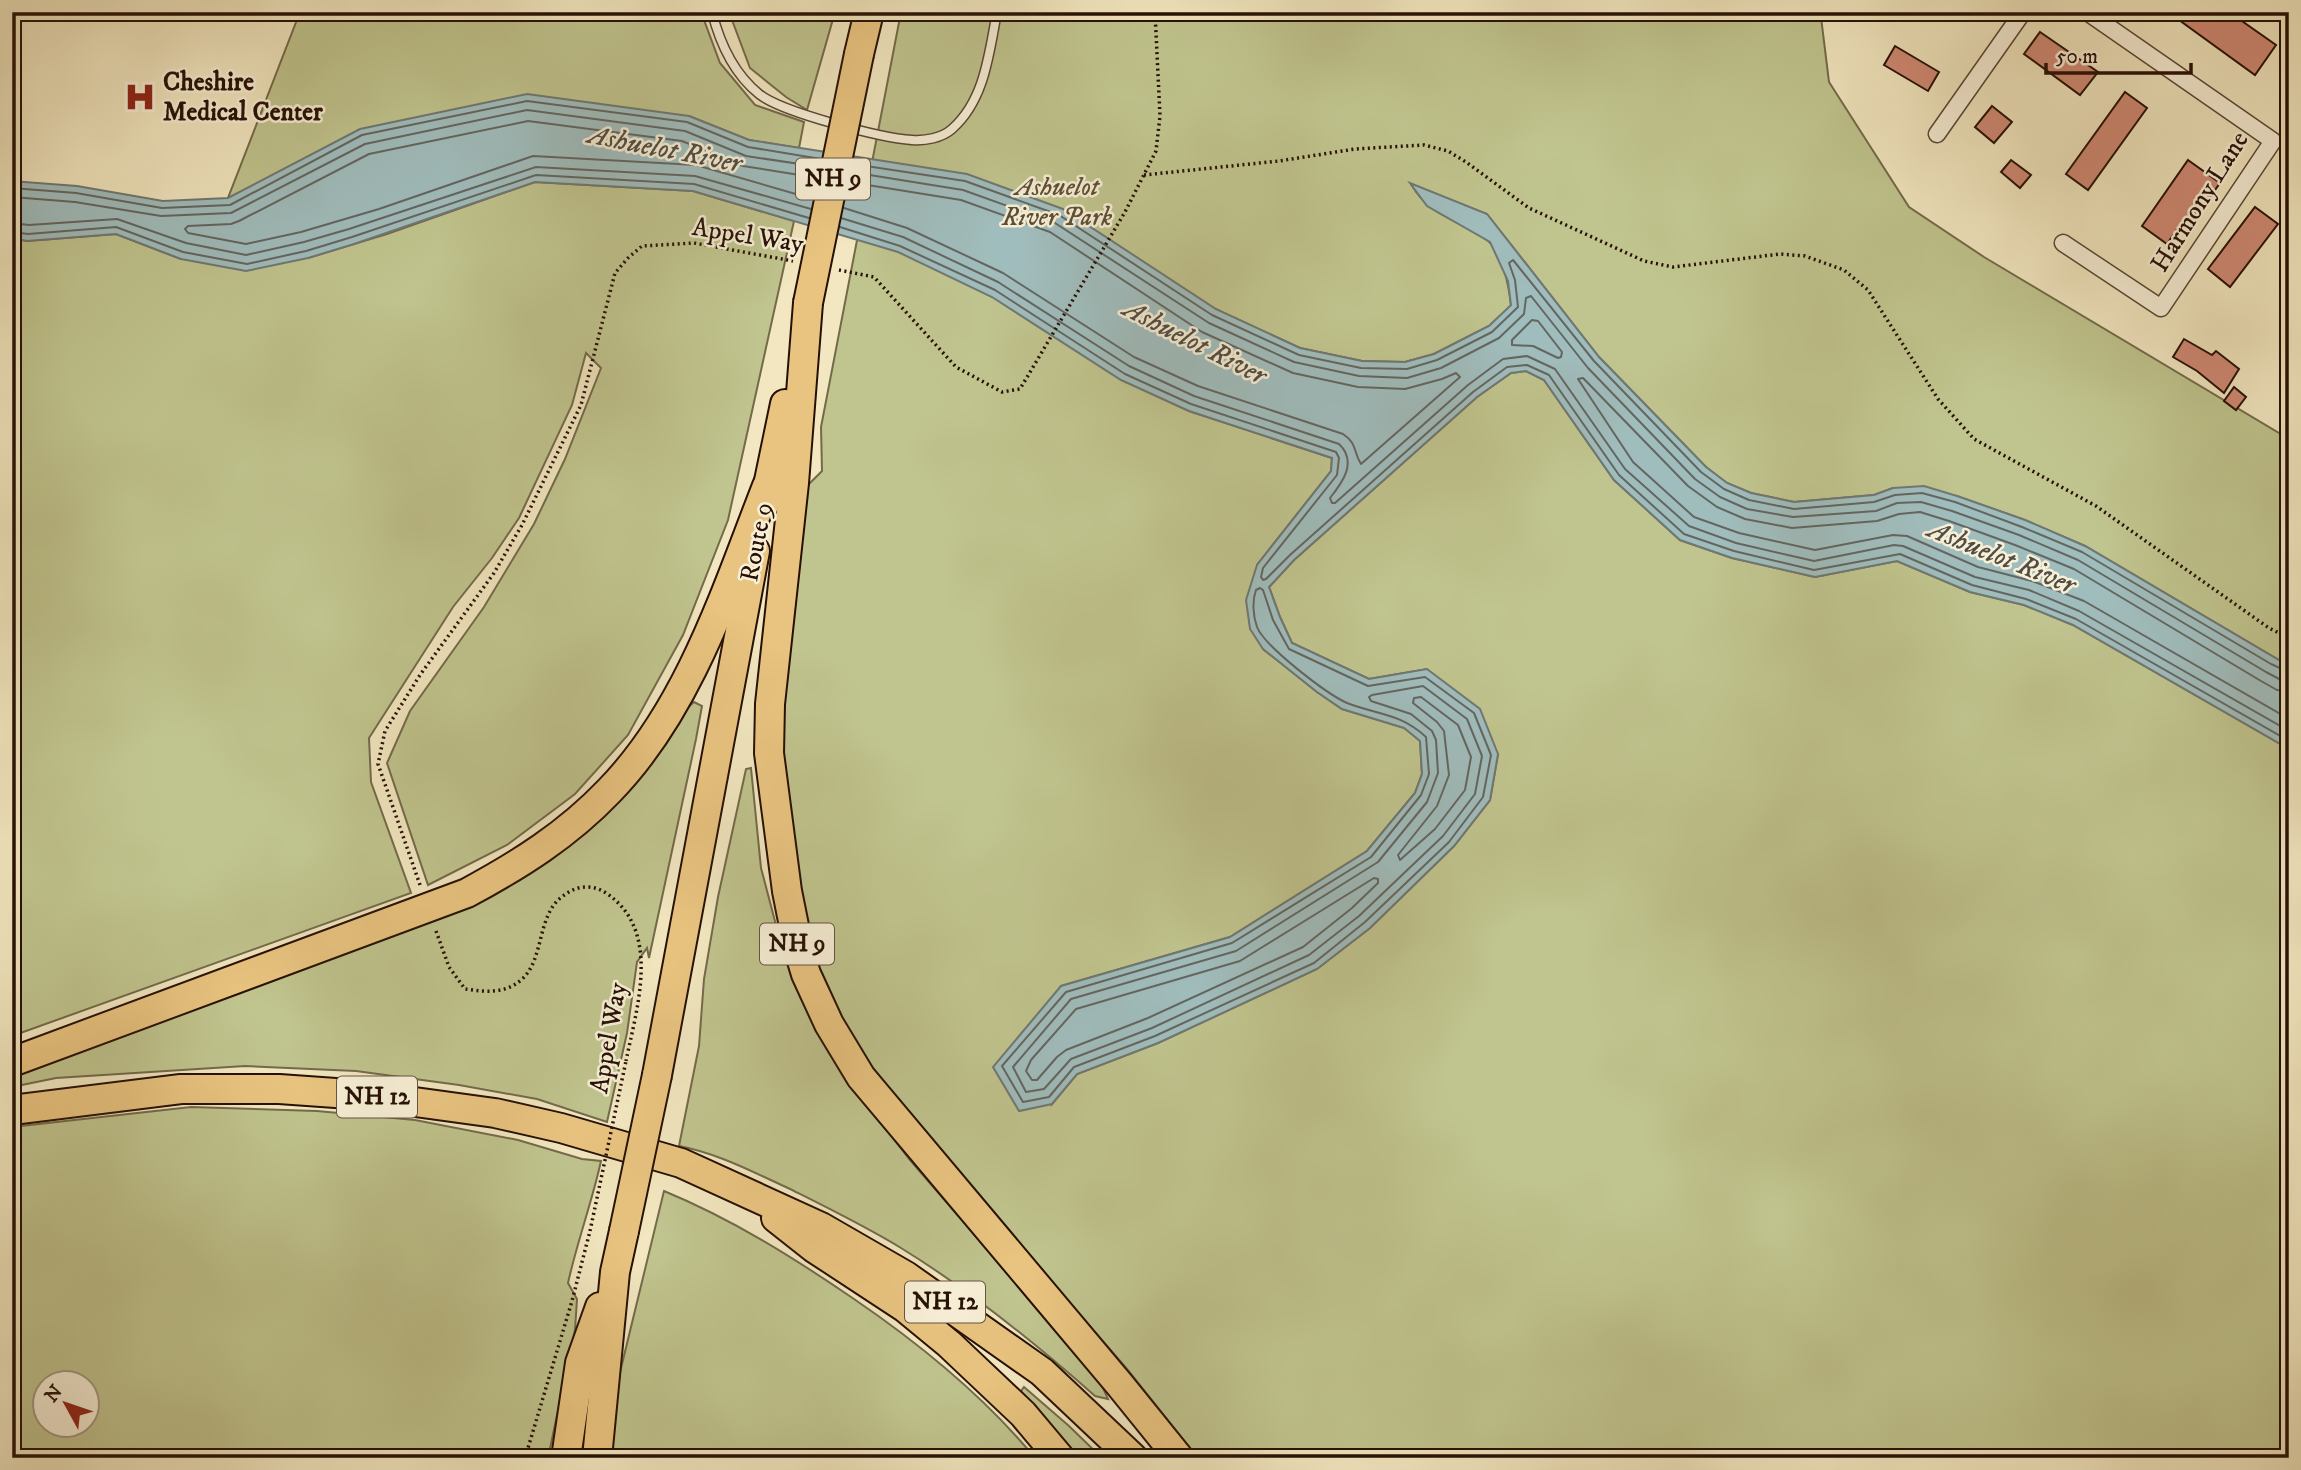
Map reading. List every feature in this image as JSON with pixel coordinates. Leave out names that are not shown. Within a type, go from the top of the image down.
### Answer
[{"type":"highway","name":"Route 9","points":[[615,1272],[657,1075],[767,486],[869,12]]},
{"type":"highway","name":"NH 9","points":[[808,303],[794,483],[769,704],[769,753],[787,891],[806,974],[829,1024],[861,1077],[1179,1458]]},
{"type":"highway","points":[[12,1062],[467,893],[517,866],[567,830],[610,791],[647,745],[676,697],[705,639],[767,486]]},
{"type":"highway","name":"NH 12","points":[[12,1110],[181,1089],[279,1089],[364,1095],[495,1113],[561,1128],[681,1163],[821,1227],[906,1276],[1042,1372],[1133,1458]]},
{"type":"highway","points":[[732,1185],[814,1248],[904,1307],[949,1344],[1023,1413],[1060,1458]]},
{"type":"highway","name":"NH 9","points":[[566,1458],[580,1363],[615,1272]]},
{"type":"highway","points":[[597,1458],[615,1272]]},
{"type":"street","points":[[1937,134],[2023,12]]},
{"type":"street","name":"Harmony Lane","points":[[2063,243],[2161,308],[2273,141],[2087,12]]},
{"type":"lane","points":[[712,12],[726,54],[741,76],[760,95],[780,106],[810,116],[912,141],[937,138],[950,131],[967,113],[979,92],[998,12]]},
{"type":"path","name":"Appel Way","points":[[835,269],[874,277],[956,367],[1002,392],[1020,389],[1125,212],[1156,151],[1160,116],[1155,12]]},
{"type":"path","points":[[1143,175],[1279,161],[1355,149],[1424,145],[1448,151],[1529,208],[1644,261],[1673,267],[1780,254],[1805,256],[1844,270],[1868,289],[1938,399],[1974,439],[2096,506],[2269,628],[2289,638]]},
{"type":"path","name":"Appel Way","points":[[419,885],[378,764],[385,731],[420,675],[494,573],[522,525],[581,405],[615,273],[642,246],[694,243],[797,262]]},
{"type":"path","name":"Appel Way","points":[[436,931],[449,967],[465,989],[484,992],[505,989],[523,979],[539,946],[546,919],[562,896],[582,887],[595,886],[624,907],[630,916],[642,953],[639,998],[590,1231],[525,1458]]},
{"type":"green space","points":[[300,12],[701,12],[720,63],[755,105],[804,122],[799,148],[749,140],[689,116],[228,198]]},
{"type":"green space","points":[[729,12],[835,12],[807,110],[750,68]]},
{"type":"green space","name":"Ashuelot River Park","points":[[901,12],[1824,12],[1821,17],[1829,82],[1909,207],[1984,257],[2289,439],[2289,666],[2085,546],[2025,520],[1957,496],[1893,488],[1874,495],[1794,502],[1751,493],[1727,483],[1706,467],[1599,357],[1487,214],[1411,184],[1427,204],[1477,233],[1493,246],[1498,254],[1507,280],[1511,306],[1489,326],[1434,354],[1405,362],[1362,361],[1300,348],[1235,318],[1123,380],[1189,411],[1332,458],[1331,471],[1257,565],[1263,649],[1342,709],[1405,728],[1420,741],[1422,774],[1415,793],[1367,851],[1230,937],[1061,986],[1052,1104],[1077,1074],[1158,1043],[1317,969],[1370,928],[1454,846],[1490,800],[1498,754],[1427,669],[1369,679],[1292,643],[1269,587],[1294,560],[1477,397],[1511,373],[1526,371],[1544,380],[1614,480],[1680,540],[1732,558],[1815,577],[1897,561],[1970,592],[2024,605],[2073,625],[2289,749],[2289,1458],[1198,1458],[1127,1369],[984,1204],[850,1040],[812,961],[792,860],[779,737],[805,488],[822,471],[821,427]]},
{"type":"green space","points":[[535,182],[693,191],[794,221],[728,520],[683,635],[628,735],[575,794],[507,845],[428,885],[387,763],[410,711],[484,607],[534,524],[565,459],[601,368],[586,353],[572,405],[519,518],[492,558],[453,607],[369,738],[371,782],[411,893],[12,1036],[12,238],[27,241],[116,234],[181,259],[308,258],[387,234]]},
{"type":"green space","points":[[694,702],[702,706],[696,739],[649,958],[647,948],[637,962],[627,1033],[607,1122],[537,1099],[356,1071],[245,1066],[56,1078],[12,1087],[12,1068],[468,900]]},
{"type":"green space","points":[[751,768],[761,868],[782,948],[849,1081],[910,1160],[1099,1379],[1108,1399],[1095,1396],[977,1299],[887,1240],[788,1188],[721,1158],[679,1146],[699,1046],[704,979],[718,897],[746,769]]},
{"type":"green space","points":[[191,1107],[317,1111],[415,1120],[518,1140],[582,1159],[601,1161],[568,1283],[577,1299],[575,1330],[548,1458],[12,1458],[12,1127]]},
{"type":"green space","points":[[664,1191],[762,1240],[879,1316],[973,1392],[1035,1458],[611,1458],[615,1393]]},
{"type":"green space","points":[[1024,1387],[1102,1458],[1067,1458],[1016,1398]]},
{"type":"water","name":"Ashuelot River","points":[[527,94],[689,116],[749,140],[967,174],[1063,209],[1216,309],[1300,348],[1362,361],[1405,362],[1434,354],[1489,326],[1511,305],[1508,281],[1490,242],[1427,206],[1410,183],[1487,214],[1599,357],[1706,467],[1727,483],[1751,493],[1794,502],[1874,495],[1893,488],[1924,486],[2025,520],[2085,546],[2289,666],[2289,749],[2073,625],[2024,605],[1970,592],[1897,561],[1815,577],[1732,558],[1680,540],[1614,480],[1544,380],[1526,371],[1511,373],[1477,397],[1294,560],[1269,587],[1292,643],[1369,679],[1427,669],[1480,709],[1498,754],[1490,800],[1454,846],[1370,928],[1317,969],[1158,1043],[1077,1074],[1052,1104],[1019,1111],[993,1067],[1061,986],[1230,937],[1367,851],[1415,793],[1422,774],[1420,741],[1404,728],[1342,709],[1263,649],[1250,629],[1246,600],[1257,565],[1331,471],[1332,458],[1189,411],[1121,380],[992,297],[898,252],[693,191],[535,182],[354,244],[308,258],[246,271],[181,259],[116,234],[27,241],[12,238],[12,181],[77,186],[163,201],[228,198],[360,129]]},
{"type":"building","points":[[2168,12],[2229,12],[2276,45],[2255,75]]},
{"type":"building","points":[[2040,32],[2098,72],[2080,95],[2024,54]]},
{"type":"building","points":[[1895,46],[1939,72],[1928,91],[1884,65]]},
{"type":"building","points":[[2125,92],[2147,108],[2088,190],[2066,174]]},
{"type":"building","points":[[1992,106],[2012,122],[1994,143],[1975,127]]},
{"type":"building","points":[[2011,160],[2031,175],[2020,188],[2001,172]]},
{"type":"building","points":[[2188,160],[2220,183],[2200,211],[2197,210],[2182,231],[2178,228],[2167,244],[2142,226]]},
{"type":"building","points":[[2255,207],[2278,224],[2230,287],[2208,269]]},
{"type":"building","points":[[2184,339],[2212,355],[2216,351],[2239,369],[2224,393],[2197,371],[2173,357]]},
{"type":"building","points":[[2234,387],[2246,397],[2236,410],[2224,401]]},
{"type":"place","name":"Cheshire Medical Center","points":[[140,97]]}]
